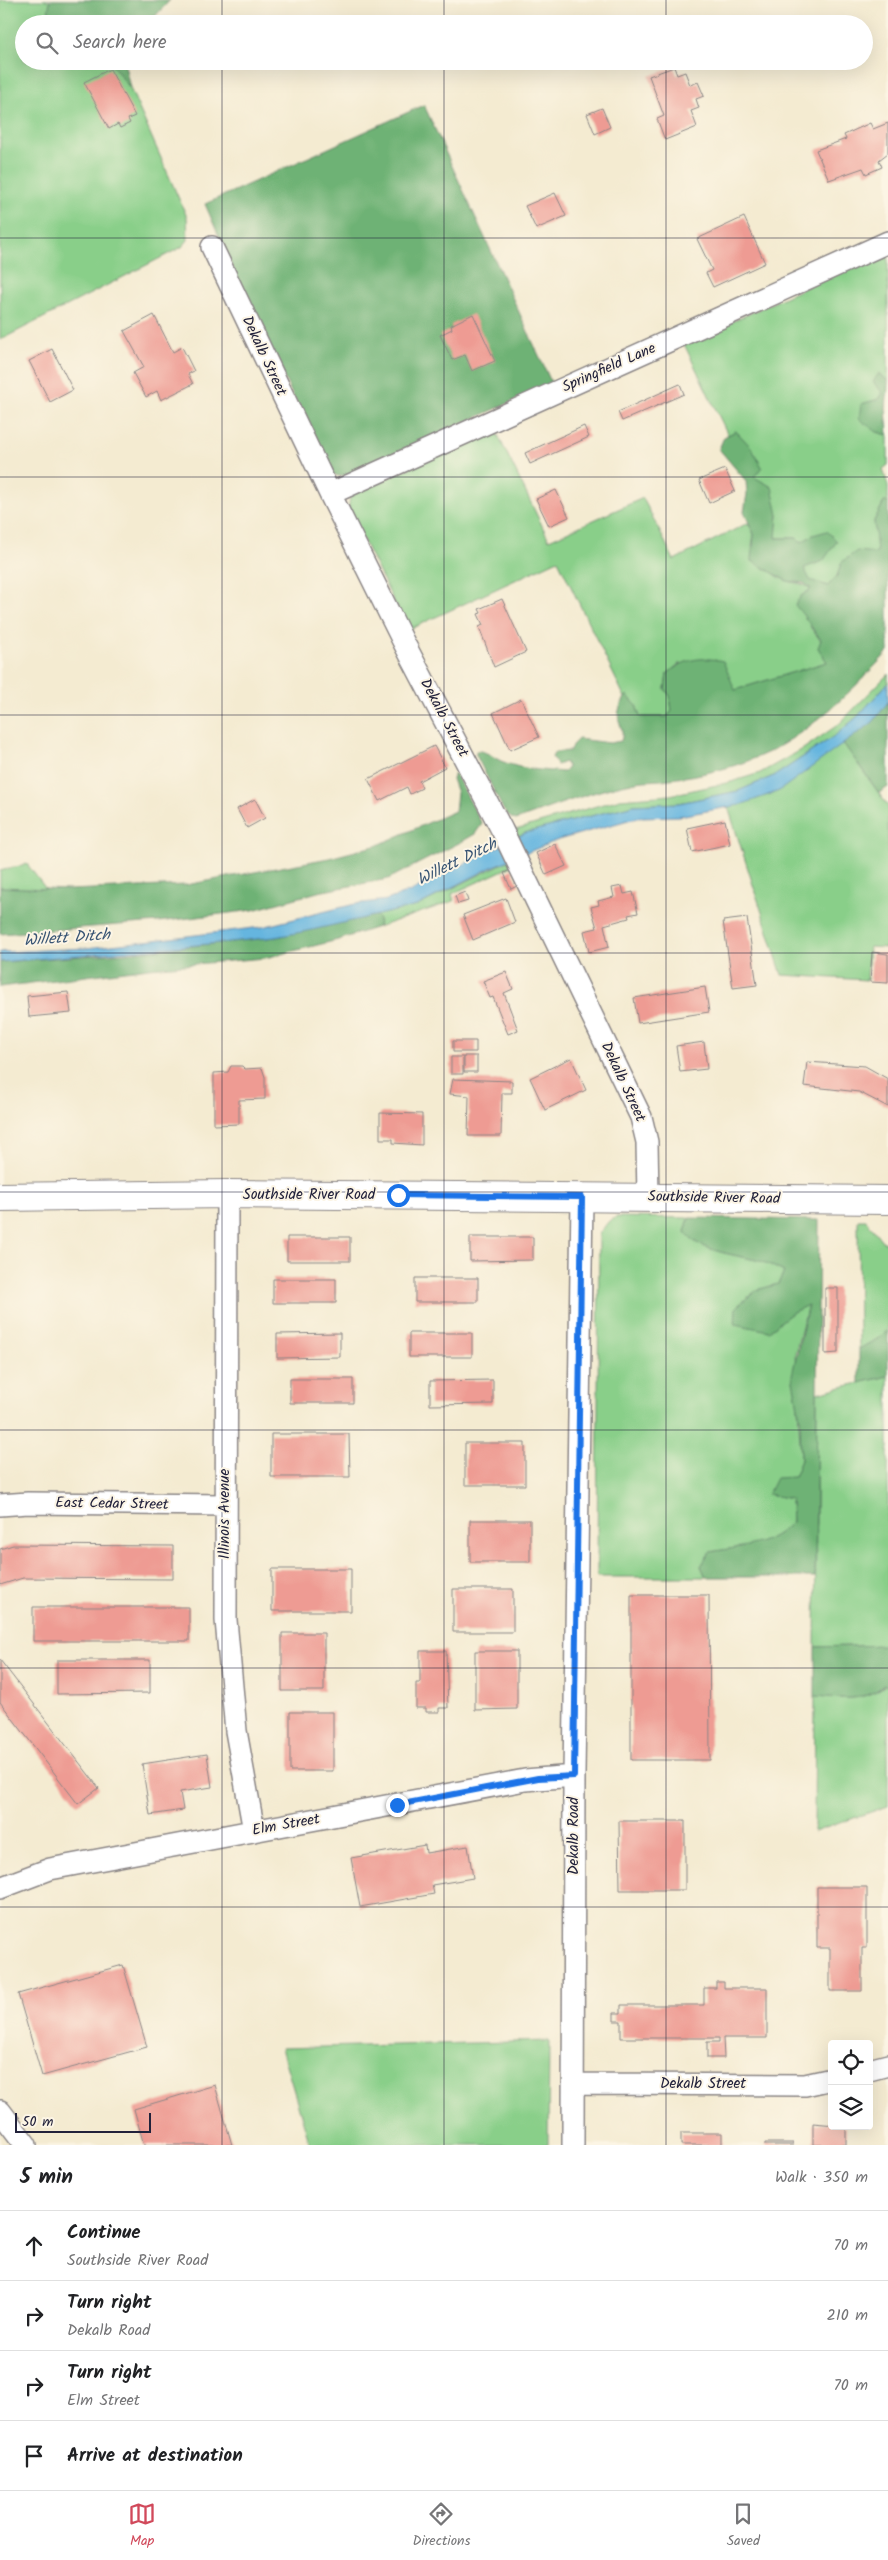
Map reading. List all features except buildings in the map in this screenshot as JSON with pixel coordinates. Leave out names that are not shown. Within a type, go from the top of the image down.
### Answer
[{"type":"main road","name":"Southside River Road","points":[[0,1197],[227,1194],[888,1200]]},
{"type":"street","name":"Springfield Lane","points":[[330,494],[888,242]]},
{"type":"street","name":"Dekalb Street","points":[[212,246],[330,494],[520,866],[641,1117],[647,1142],[648,1198]]},
{"type":"street","name":"Illinois Avenue","points":[[227,1194],[225,1505],[230,1676],[236,1731],[254,1831]]},
{"type":"street","name":"Dekalb Road","points":[[573,2145],[574,1776],[582,1197]]},
{"type":"street","name":"East Cedar Street","points":[[0,1505],[28,1503],[225,1505]]},
{"type":"street","name":"Elm Street","points":[[0,1888],[50,1869],[538,1778],[574,1776]]},
{"type":"street","points":[[873,2069],[888,2065]]},
{"type":"street","name":"Dekalb Street","points":[[573,2084],[804,2085],[828,2080]]},
{"type":"street","points":[[0,2111],[26,2145]]},
{"type":"green space","points":[[0,0],[50,0],[49,15],[15,15],[15,70],[116,70],[130,88],[187,217],[188,240],[182,247],[0,340]]},
{"type":"green space","points":[[50,0],[170,0],[156,15],[48,15]]},
{"type":"green space","points":[[116,70],[126,70],[130,88]]},
{"type":"green space","points":[[424,105],[552,384],[344,476],[338,476],[331,473],[253,315],[205,204]]},
{"type":"green space","points":[[888,249],[888,381],[879,373],[883,393],[879,399],[862,404],[877,432],[888,435],[888,465],[883,469],[888,486],[888,503],[885,500],[874,521],[878,554],[842,562],[837,576],[828,586],[809,580],[803,568],[823,561],[813,535],[802,542],[796,538],[775,538],[778,515],[754,477],[736,431],[728,435],[684,344]]},
{"type":"green space","points":[[879,373],[888,381],[886,409],[888,435],[877,432],[859,419],[861,404],[879,399],[883,393],[873,382]]},
{"type":"green space","points":[[495,429],[549,540],[643,498],[674,560],[748,523],[754,534],[752,546],[770,570],[785,580],[811,589],[801,596],[811,628],[821,641],[827,662],[735,690],[680,663],[667,674],[665,689],[670,695],[672,711],[667,717],[640,717],[636,705],[627,696],[625,698],[558,560],[408,630],[348,510],[350,497],[354,493]]},
{"type":"green space","points":[[736,431],[751,447],[762,467],[754,477],[772,487],[778,515],[776,538],[796,538],[802,542],[813,535],[827,531],[837,541],[823,561],[804,568],[810,580],[828,586],[837,576],[842,562],[857,551],[877,553],[874,521],[885,500],[888,503],[888,652],[847,694],[818,720],[769,752],[733,766],[708,773],[621,785],[516,820],[511,818],[504,811],[476,755],[476,751],[486,753],[501,761],[517,766],[564,772],[568,767],[565,762],[557,765],[552,757],[555,752],[570,751],[572,745],[578,739],[610,743],[621,741],[622,730],[618,716],[627,695],[636,705],[640,717],[667,717],[672,711],[670,696],[665,689],[667,674],[686,662],[700,659],[723,661],[735,690],[827,662],[818,648],[821,640],[795,605],[801,596],[811,589],[804,583],[787,581],[752,561],[754,534],[744,512],[747,494],[746,481],[719,449],[724,437]]},
{"type":"green space","points":[[888,674],[888,683],[857,717],[836,735],[776,775],[738,791],[679,803],[634,805],[525,833],[514,838],[512,831],[620,799],[670,795],[731,782],[760,773],[803,749],[839,724]]},
{"type":"green space","points":[[888,702],[888,787],[879,793],[843,743],[873,722]]},
{"type":"green space","points":[[843,743],[888,806],[888,948],[869,947],[867,980],[782,975],[728,807],[779,791]]},
{"type":"green space","points":[[455,773],[482,824],[475,834],[388,879],[318,892],[253,910],[158,922],[0,934],[0,887],[69,890],[186,885],[329,858],[378,845],[455,811],[457,793],[452,779]]},
{"type":"green space","points":[[509,860],[512,866],[452,894],[454,901],[378,927],[379,919],[375,915],[417,906]]},
{"type":"green space","points":[[27,864],[46,889],[0,887],[0,871]]},
{"type":"green space","points":[[375,915],[379,919],[378,927],[338,940],[265,958],[149,968],[0,987],[0,962],[126,953],[276,937]]},
{"type":"green space","points":[[617,1217],[689,1218],[685,1232],[699,1244],[720,1252],[763,1262],[784,1272],[778,1284],[757,1290],[769,1331],[793,1312],[808,1304],[795,1354],[801,1460],[794,1477],[769,1494],[791,1499],[792,1522],[773,1537],[754,1545],[710,1552],[701,1566],[706,1577],[597,1577],[599,1234],[608,1222]]},
{"type":"green space","points":[[689,1218],[819,1220],[815,1577],[706,1577],[701,1566],[710,1552],[764,1541],[783,1530],[792,1522],[791,1499],[768,1494],[776,1478],[794,1477],[801,1460],[800,1419],[792,1375],[808,1305],[793,1312],[769,1331],[735,1324],[736,1307],[757,1290],[778,1284],[784,1272],[763,1262],[720,1252],[699,1244],[685,1232]]},
{"type":"green space","points":[[858,1220],[866,1220],[882,1241],[888,1243],[888,1330],[879,1338],[859,1349]]},
{"type":"green space","points":[[888,1330],[888,1376],[859,1383],[859,1349],[879,1338]]},
{"type":"green space","points":[[888,1376],[888,1645],[815,1647],[817,1393]]},
{"type":"green space","points":[[888,1645],[888,1686],[885,1685],[868,1695],[860,1697],[815,1696],[815,1647]]},
{"type":"green space","points":[[886,1685],[888,1686],[888,1806],[814,1832],[815,1696],[860,1697],[877,1691]]},
{"type":"green space","points":[[549,2041],[548,2145],[310,2145],[281,2048]]},
{"type":"water","points":[[888,683],[888,702],[873,722],[779,791],[740,805],[679,816],[639,817],[558,840],[492,867],[417,906],[312,930],[276,937],[221,943],[0,962],[0,952],[87,948],[262,927],[355,904],[387,900],[411,891],[525,833],[634,805],[679,803],[738,791],[776,775],[836,735],[857,717]]},
{"type":"route","points":[[397,1805],[549,1776],[574,1776],[582,1197],[398,1195]]},
{"type":"water label","name":"Willett Ditch","points":[[457,862]]},
{"type":"water label","name":"Willett Ditch","points":[[67,938]]}]
